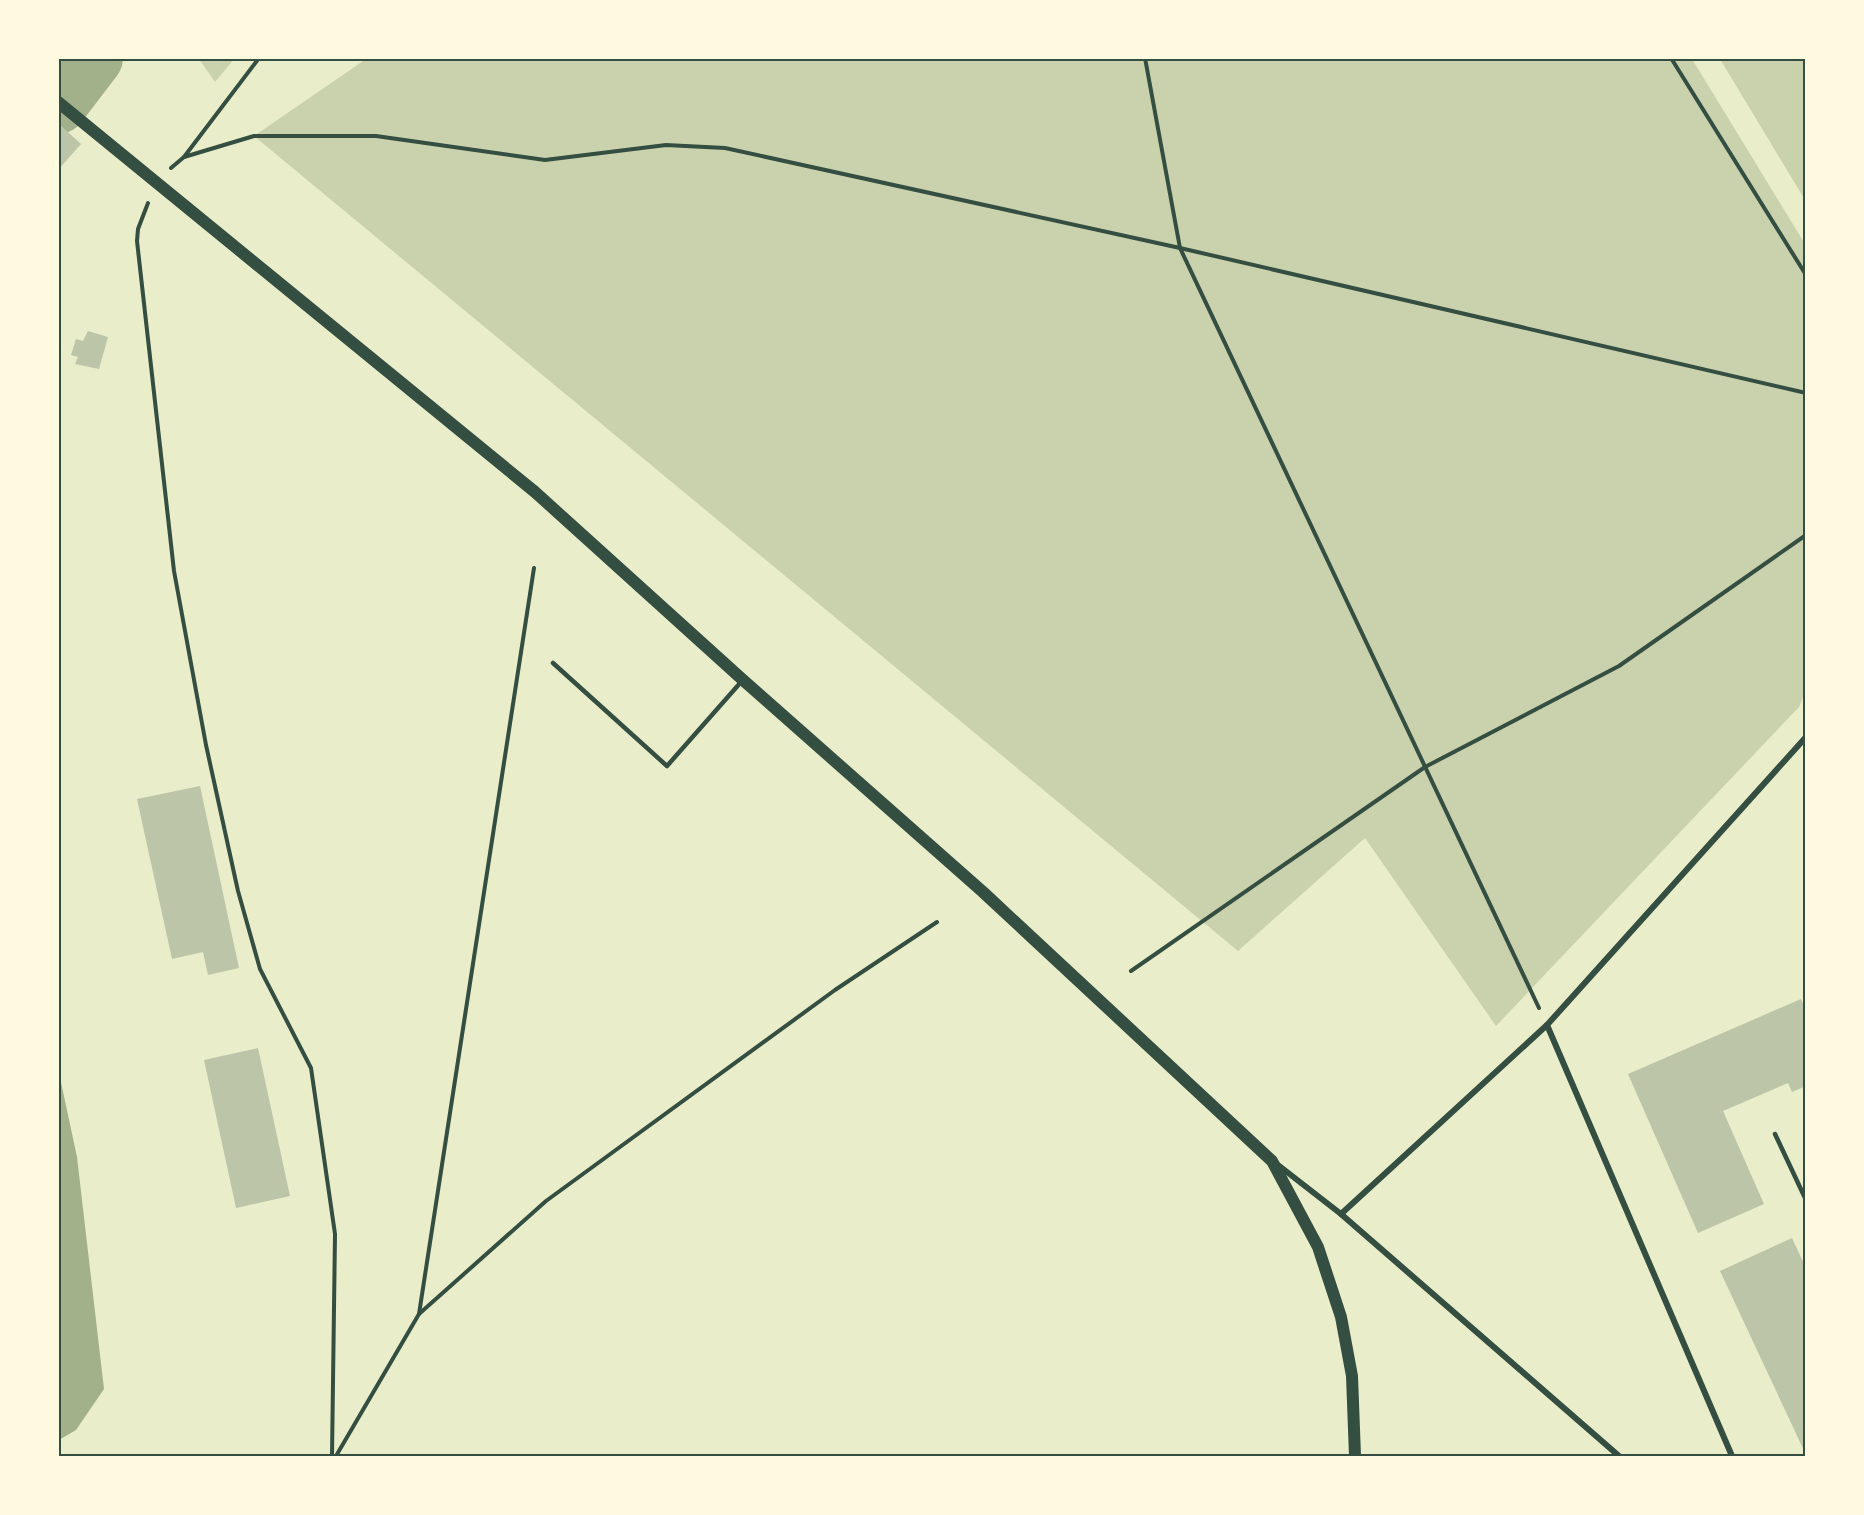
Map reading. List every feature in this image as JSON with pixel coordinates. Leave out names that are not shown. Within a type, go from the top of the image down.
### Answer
[{"type":"main road","points":[[58,102],[536,492],[743,680],[983,892],[1272,1161],[1318,1247],[1341,1317],[1352,1376],[1355,1456]]},
{"type":"street","points":[[1341,1214],[1547,1025],[1806,737]]},
{"type":"street","points":[[1547,1025],[1732,1456]]},
{"type":"street","points":[[1272,1161],[1341,1214],[1619,1456]]},
{"type":"lane","points":[[553,663],[667,766],[743,680]]},
{"type":"lane","points":[[1775,1134],[1806,1200]]},
{"type":"path","points":[[259,58],[184,157],[156,182],[138,229],[137,241],[174,571],[206,745],[238,891],[260,969],[311,1068],[335,1234],[334,1456]]},
{"type":"path","points":[[1145,58],[1180,248],[1547,1025]]},
{"type":"path","points":[[1671,58],[1806,275]]},
{"type":"path","points":[[184,157],[254,136],[376,136],[545,160],[666,145],[725,148],[1180,248],[1806,393]]},
{"type":"path","points":[[1131,971],[1425,767],[1619,666],[1806,535]]},
{"type":"path","points":[[419,1314],[534,568]]},
{"type":"path","points":[[334,1456],[419,1314],[546,1201],[835,990],[937,922]]},
{"type":"shaded area","points":[[199,59],[234,59],[215,82]]},
{"type":"shaded area","points":[[366,59],[1692,59],[1805,244],[1805,693],[1799,707],[1496,1026],[1365,838],[1238,951],[254,136]]},
{"type":"shaded area","points":[[1720,59],[1805,59],[1805,200]]},
{"type":"shaded area","points":[[59,1073],[77,1157],[104,1389],[76,1430],[59,1440]]},
{"type":"building","points":[[58,123],[81,144],[58,170]]},
{"type":"building","points":[[88,331],[108,337],[99,369],[75,364],[78,357],[71,355],[76,339],[83,341]]},
{"type":"building","points":[[200,786],[239,968],[208,975],[203,952],[172,959],[137,799]]},
{"type":"building","points":[[1801,999],[1806,1010],[1806,1086],[1792,1092],[1788,1083],[1723,1111],[1764,1204],[1698,1233],[1628,1074]]},
{"type":"building","points":[[258,1048],[290,1196],[236,1208],[204,1060]]},
{"type":"building","points":[[1792,1238],[1806,1268],[1806,1285],[1803,1286],[1806,1293],[1806,1455],[1720,1271]]},
{"type":"waterway","points":[[58,105],[94,58]]}]
